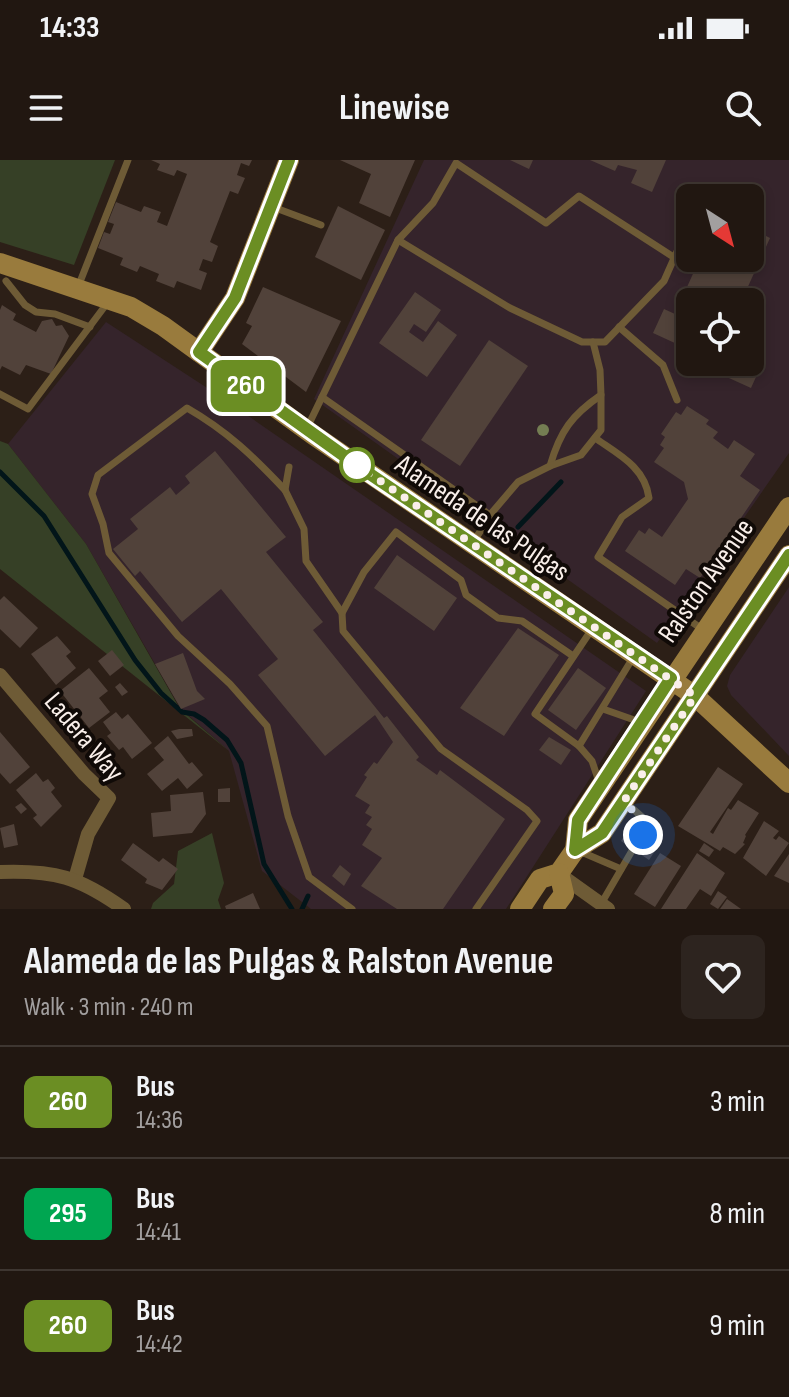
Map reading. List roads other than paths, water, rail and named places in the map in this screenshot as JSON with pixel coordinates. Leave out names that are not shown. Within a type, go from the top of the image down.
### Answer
[{"type":"main road","points":[[199,352],[235,298],[289,160]]},
{"type":"main road","name":"Alameda de las Pulgas","points":[[7,270],[131,307],[163,326],[306,430],[671,678],[695,696],[789,783]]},
{"type":"main road","name":"Ralston Avenue","points":[[575,850],[578,820],[789,507]]},
{"type":"main road","name":"Ralston Avenue","points":[[520,909],[540,879],[559,873],[575,850],[602,833],[789,555]]},
{"type":"main road","name":"Ralston Avenue","points":[[553,909],[564,894],[559,873]]},
{"type":"street","name":"Ladera Way","points":[[2,680],[109,798],[88,834],[75,879]]},
{"type":"street","points":[[0,872],[52,873],[75,879],[124,909]]},
{"type":"street","points":[[559,873],[604,906]]},
{"type":"lane","points":[[77,289],[128,160]]},
{"type":"lane","points":[[306,430],[398,240],[433,203],[456,163],[546,223],[579,196],[675,258],[664,281],[605,342],[582,342],[510,308],[398,240]]},
{"type":"lane","points":[[271,207],[321,225]]},
{"type":"lane","points":[[0,290],[7,270]]},
{"type":"lane","points":[[7,270],[25,305],[36,312],[55,314],[90,327]]},
{"type":"lane","points":[[0,394],[28,409],[110,300]]},
{"type":"lane","points":[[619,327],[663,365],[677,400]]},
{"type":"lane","points":[[471,543],[518,482],[581,455],[601,430],[600,370],[593,342]]},
{"type":"lane","points":[[550,466],[557,440],[578,411],[601,395]]},
{"type":"lane","points":[[322,397],[489,516]]},
{"type":"lane","points":[[342,613],[306,561],[304,529],[285,490],[222,429],[187,408],[98,475],[92,494],[109,553],[178,636],[230,684],[267,726],[288,816],[309,877],[352,909]]},
{"type":"lane","points":[[595,438],[637,468],[648,487],[649,498],[622,517],[598,557],[704,630]]},
{"type":"lane","points":[[285,490],[289,467]]},
{"type":"lane","points":[[476,909],[537,821],[527,810],[441,749],[343,631],[342,613],[364,572],[396,532],[461,580],[466,595],[498,618],[522,621],[573,656]]},
{"type":"lane","points":[[594,626],[535,714],[579,746],[592,761],[601,785]]},
{"type":"lane","points":[[579,746],[635,654]]},
{"type":"lane","points":[[603,709],[642,723]]},
{"type":"lane","points":[[624,801],[650,824],[643,835]]},
{"type":"lane","points":[[604,906],[633,849]]},
{"type":"lane","points":[[575,850],[621,869]]},
{"type":"waterway","points":[[0,472],[44,516],[135,660],[161,693],[182,712],[204,720],[227,740],[241,763],[264,864],[292,909]]},
{"type":"waterway","points":[[518,527],[561,482]]},
{"type":"waterway","points":[[302,909],[308,896]]}]
